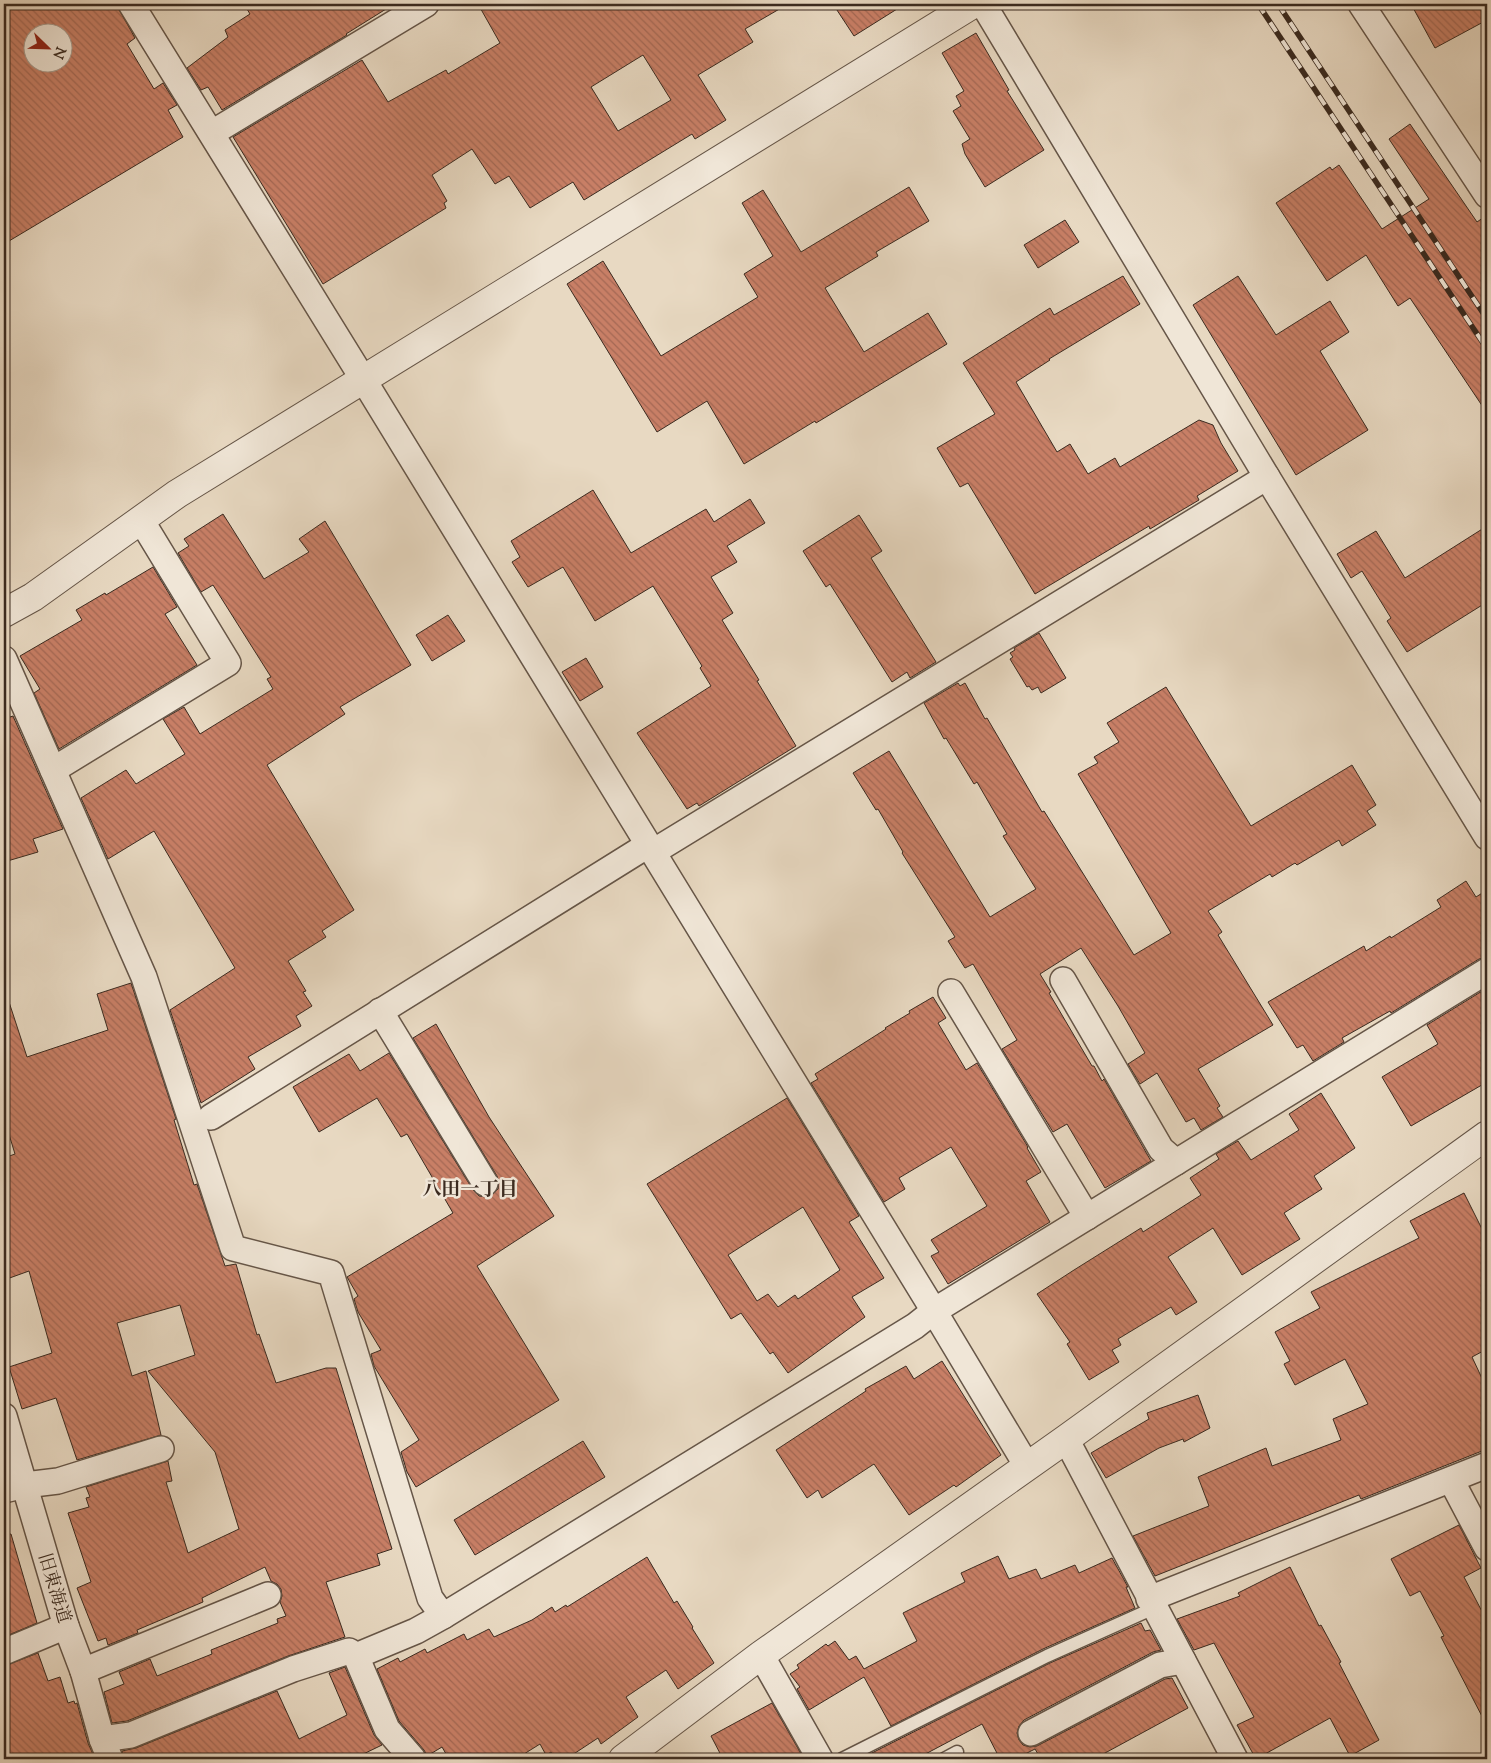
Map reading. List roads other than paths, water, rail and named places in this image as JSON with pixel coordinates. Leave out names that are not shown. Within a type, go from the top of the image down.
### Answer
[{"type":"street","points":[[131,4],[651,848],[1027,1466]]},
{"type":"street","points":[[212,133],[426,4]]},
{"type":"street","points":[[4,613],[33,597],[177,494],[973,4]]},
{"type":"street","points":[[983,4],[1267,477],[1487,837]]},
{"type":"street","points":[[1361,4],[1487,195]]},
{"type":"street","points":[[211,1117],[380,1011],[1267,477]]},
{"type":"street","points":[[53,770],[228,663],[141,520]]},
{"type":"street","points":[[4,659],[144,977],[232,1248],[331,1273],[430,1598],[444,1616]]},
{"type":"street","points":[[356,1656],[416,1631],[444,1616],[915,1326],[934,1311],[1487,971]]},
{"type":"street","points":[[1063,980],[1161,1149],[1176,1162]]},
{"type":"street","points":[[950,992],[1087,1217]]},
{"type":"street","points":[[380,1011],[485,1183]]},
{"type":"street","points":[[623,1759],[761,1655],[1066,1439],[1487,1135]]},
{"type":"street","name":"旧東海道","points":[[4,1416],[14,1488],[83,1670],[106,1749]]},
{"type":"street","points":[[1066,1439],[1235,1759]]},
{"type":"street","points":[[14,1488],[58,1482],[161,1449]]},
{"type":"street","points":[[1152,1603],[1487,1465]]},
{"type":"street","points":[[1451,1480],[1487,1548]]},
{"type":"street","points":[[83,1670],[268,1595]]},
{"type":"street","points":[[4,1652],[66,1626]]},
{"type":"street","points":[[106,1749],[131,1735],[302,1666],[349,1651],[356,1656],[388,1729],[413,1759]]},
{"type":"street","points":[[761,1655],[820,1759]]},
{"type":"street","points":[[1031,1733],[1160,1665],[1183,1661]]},
{"type":"lane","points":[[842,1759],[1152,1603]]},
{"type":"lane","points":[[944,1759],[957,1752]]},
{"type":"railway","points":[[1258,4],[1487,349]]},
{"type":"railway","points":[[1278,4],[1487,319]]},
{"type":"district","name":"八田一丁目","points":[[470,1188]]}]
